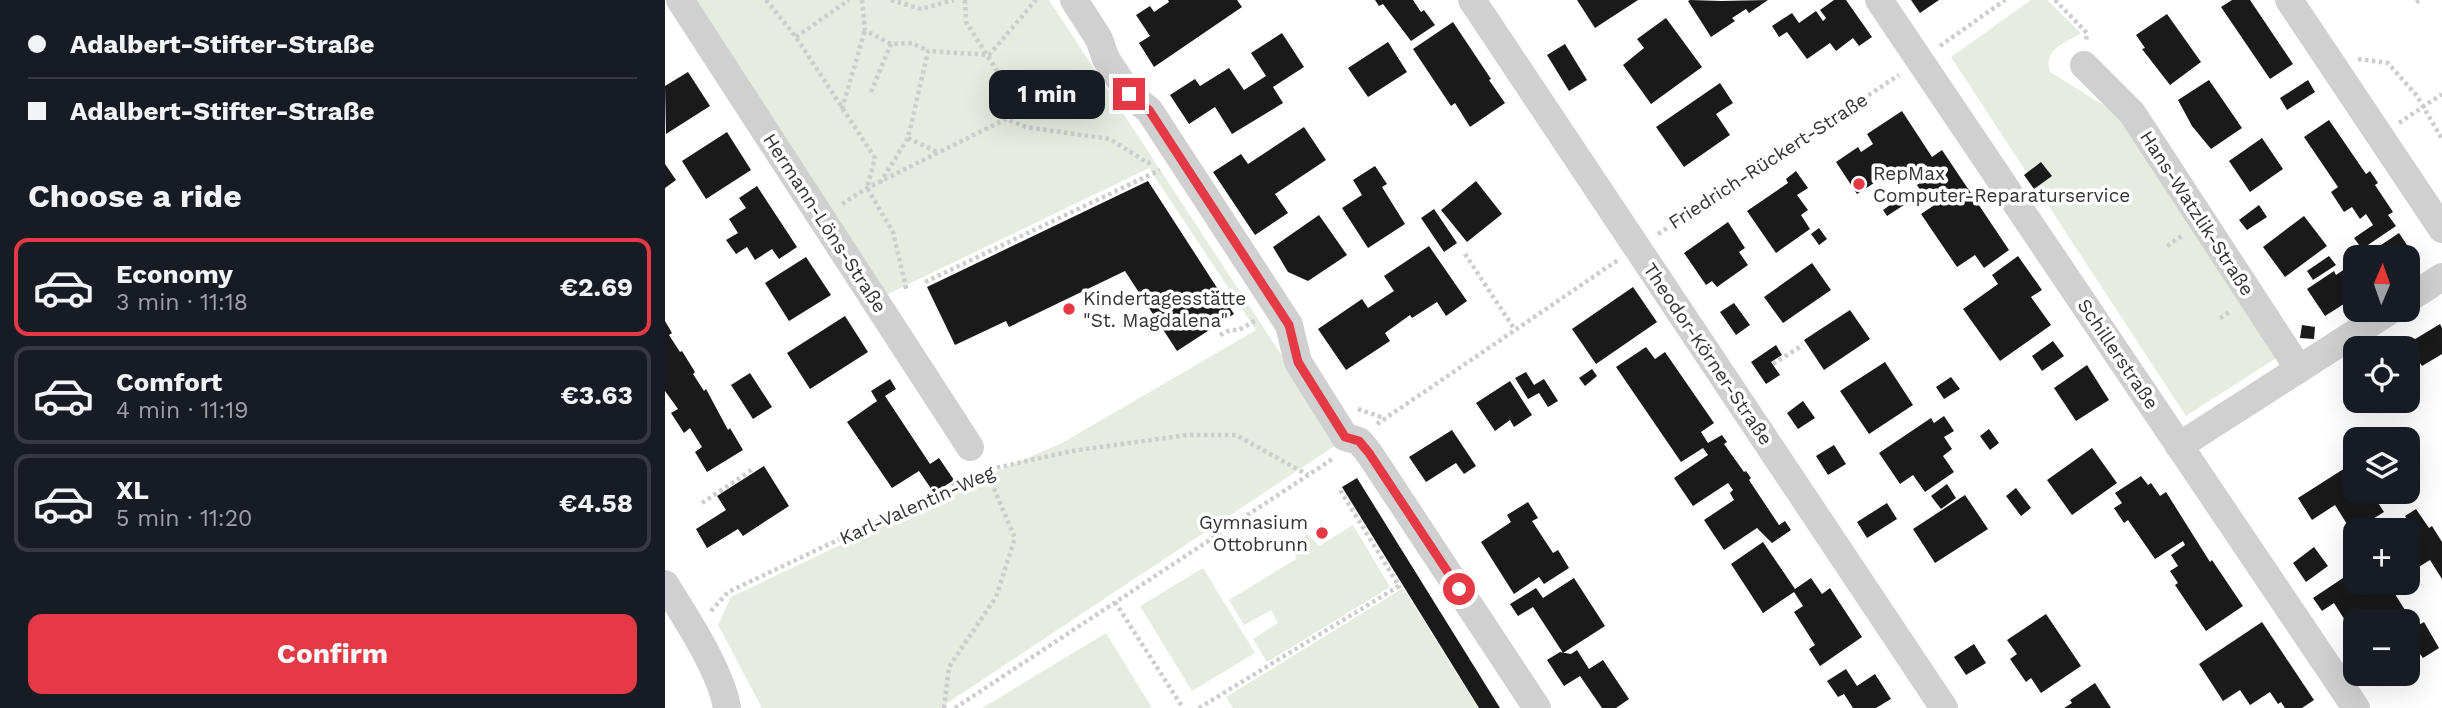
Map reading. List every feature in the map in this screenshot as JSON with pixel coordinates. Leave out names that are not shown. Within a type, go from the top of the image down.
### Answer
[{"type":"street","name":"Hermann-Löns-Straße","points":[[680,0],[970,447]]},
{"type":"street","points":[[1074,0],[1099,39],[1111,68],[1129,94],[1149,110],[1169,160],[1289,325],[1298,362],[1345,437],[1359,441],[1369,453],[1537,708]]},
{"type":"street","name":"Theodor-Körner-Straße","points":[[1472,0],[1944,708]]},
{"type":"street","name":"Schillerstraße","points":[[1879,0],[2356,708]]},
{"type":"street","points":[[2289,0],[2442,229]]},
{"type":"street","name":"Hans-Watzlik-Straße","points":[[2084,65],[2132,113],[2299,369]]},
{"type":"street","points":[[2420,291],[2442,277]]},
{"type":"street","points":[[2179,446],[2372,322]]},
{"type":"street","points":[[665,584],[690,624],[714,672],[727,708]]},
{"type":"path","points":[[766,0],[796,37],[875,158],[867,188],[893,232],[907,292]]},
{"type":"path","points":[[796,37],[849,0]]},
{"type":"path","points":[[842,109],[865,30],[862,0]]},
{"type":"path","points":[[891,0],[921,9],[954,0]]},
{"type":"path","points":[[965,0],[966,22],[999,74],[1006,119]]},
{"type":"path","points":[[989,55],[1036,0]]},
{"type":"path","name":"Friedrich-Rückert-Straße","points":[[1359,441],[1384,418],[1920,61],[2005,0]]},
{"type":"path","points":[[2055,0],[2087,33],[2084,65]]},
{"type":"path","points":[[865,30],[891,44],[912,43],[928,51],[989,55]]},
{"type":"path","points":[[871,92],[891,44]]},
{"type":"path","points":[[880,183],[908,138],[928,51]]},
{"type":"path","points":[[2326,55],[2388,63],[2417,96],[2442,139]]},
{"type":"path","points":[[2380,136],[2442,94]]},
{"type":"path","points":[[822,218],[867,188],[1006,119],[1026,127],[1110,139],[1148,163],[1169,160]]},
{"type":"path","points":[[908,138],[937,152]]},
{"type":"path","points":[[925,282],[1169,160]]},
{"type":"path","points":[[1465,254],[1515,330]]},
{"type":"path","points":[[1220,335],[1230,330],[1239,330],[1262,317]]},
{"type":"path","points":[[1773,364],[1803,345]]},
{"type":"path","name":"Karl-Valentin-Weg","points":[[690,624],[712,610],[728,592],[986,470],[1072,451],[1187,435],[1236,435],[1309,475],[1115,602]]},
{"type":"path","points":[[702,503],[753,469]]},
{"type":"path","points":[[944,708],[949,667],[996,597],[1015,538],[986,470]]},
{"type":"path","points":[[1199,708],[1399,586],[1340,490]]},
{"type":"path","points":[[954,708],[1115,602],[1183,708]]},
{"type":"shaded area","points":[[690,0],[1049,0],[1339,443],[940,708],[762,708],[718,625],[731,597],[981,478],[1062,443],[1256,330],[1149,168],[886,295]]},
{"type":"shaded area","points":[[2031,0],[2047,0],[2081,33],[2052,52],[2049,58],[2050,72],[2126,119],[2278,357],[2186,416],[1951,57]]},
{"type":"shaded area","points":[[1353,525],[1390,587],[1267,662],[1253,639],[1278,623],[1271,610],[1244,625],[1229,600],[1296,559],[1292,545],[1308,534],[1319,546]]},
{"type":"shaded area","points":[[1203,568],[1255,653],[1192,691],[1140,606]]},
{"type":"shaded area","points":[[1403,588],[1478,708],[1233,708],[1226,697]]},
{"type":"shaded area","points":[[1106,633],[1152,708],[982,708]]},
{"type":"building","points":[[1168,0],[1237,0],[1242,7],[1154,67],[1139,43],[1150,36],[1136,15],[1150,6],[1154,12],[1169,2]]},
{"type":"building","points":[[1375,0],[1413,0],[1435,25],[1411,41],[1383,4],[1379,6]]},
{"type":"building","points":[[1577,0],[1638,0],[1595,28]]},
{"type":"building","points":[[1768,0],[1749,13],[1746,9],[1732,18],[1735,21],[1711,37],[1688,1]]},
{"type":"building","points":[[1834,0],[1846,0],[1872,37],[1859,46],[1853,38],[1836,51],[1830,43],[1807,59],[1787,32],[1779,37],[1772,26],[1792,13],[1799,23],[1816,11],[1823,21],[1826,18],[1820,10]]},
{"type":"building","points":[[1911,0],[1939,0],[1920,13]]},
{"type":"building","points":[[2232,0],[2250,0],[2293,64],[2270,79],[2221,7]]},
{"type":"building","points":[[2167,14],[2201,62],[2170,85],[2142,49],[2145,48],[2136,35]]},
{"type":"building","points":[[1666,18],[1702,67],[1651,104],[1623,65],[1644,48],[1637,39]]},
{"type":"building","points":[[1453,22],[1505,103],[1470,127],[1455,103],[1451,106],[1413,49]]},
{"type":"building","points":[[1282,33],[1304,67],[1273,87],[1283,103],[1232,134],[1215,107],[1189,124],[1170,95],[1195,79],[1200,86],[1229,68],[1244,90],[1266,76],[1251,53]]},
{"type":"building","points":[[1388,42],[1407,72],[1368,97],[1348,68]]},
{"type":"building","points":[[1565,44],[1587,80],[1569,91],[1547,55]]},
{"type":"building","points":[[688,72],[710,106],[666,134],[665,86]]},
{"type":"building","points":[[2209,80],[2242,128],[2211,149],[2192,126],[2178,100]]},
{"type":"building","points":[[2308,80],[2315,92],[2287,110],[2280,98]]},
{"type":"building","points":[[1720,83],[1733,103],[1716,114],[1730,135],[1684,167],[1656,127]]},
{"type":"building","points":[[1902,111],[1932,157],[1942,150],[2009,250],[1984,268],[1975,255],[1957,267],[1921,214],[1939,202],[1930,188],[1922,193],[1917,185],[1931,175],[1938,183],[1926,165],[1899,183],[1891,172],[1857,194],[1836,162],[1858,147],[1861,152],[1873,144],[1867,134]]},
{"type":"building","points":[[2329,120],[2366,174],[2370,171],[2378,183],[2375,185],[2393,212],[2388,215],[2396,226],[2368,245],[2359,245],[2354,238],[2373,225],[2366,214],[2360,219],[2352,207],[2344,212],[2331,192],[2338,187],[2304,137]]},
{"type":"building","points":[[1304,127],[1326,160],[1275,194],[1288,213],[1255,235],[1213,172],[1241,154],[1248,164]]},
{"type":"building","points":[[727,132],[751,170],[706,199],[682,161]]},
{"type":"building","points":[[2262,138],[2283,169],[2250,192],[2229,161]]},
{"type":"building","points":[[2041,162],[2052,176],[2034,189],[2024,175]]},
{"type":"building","points":[[665,164],[676,180],[665,188]]},
{"type":"building","points":[[1375,166],[1387,184],[1382,187],[1405,224],[1368,248],[1342,208],[1362,195],[1353,180]]},
{"type":"building","points":[[1796,171],[1808,188],[1797,195],[1808,210],[1801,215],[1810,229],[1776,253],[1747,211],[1788,183],[1786,179]]},
{"type":"building","points":[[1148,181],[1234,314],[1177,351],[1125,271],[1009,327],[1006,321],[955,345],[927,287]]},
{"type":"building","points":[[1476,181],[1502,214],[1467,242],[1441,210]]},
{"type":"building","points":[[757,186],[797,247],[779,259],[772,249],[755,260],[747,247],[736,254],[726,240],[738,233],[729,219],[746,208],[739,198]]},
{"type":"building","points":[[1896,193],[1904,205],[1887,216],[1883,210],[1890,205],[1886,199]]},
{"type":"building","points":[[2259,205],[2267,217],[2247,230],[2239,220]]},
{"type":"building","points":[[1434,209],[1457,243],[1444,252],[1421,218]]},
{"type":"building","points":[[1319,215],[1347,255],[1308,281],[1288,272],[1273,247]]},
{"type":"building","points":[[2304,216],[2327,246],[2285,277],[2263,247]]},
{"type":"building","points":[[1728,222],[1745,248],[1739,252],[1748,265],[1717,287],[1712,281],[1706,285],[1684,253]]},
{"type":"building","points":[[1819,228],[1827,239],[1819,245],[1811,234]]},
{"type":"building","points":[[2399,233],[2407,245],[2381,245]]},
{"type":"building","points":[[1429,246],[1467,301],[1446,316],[1437,302],[1412,318],[1410,315],[1385,333],[1390,341],[1346,370],[1318,329],[1362,299],[1368,308],[1394,291],[1384,276]]},
{"type":"building","points":[[2018,256],[2042,290],[2031,297],[2051,325],[2000,361],[1963,309],[1998,284],[1992,275]]},
{"type":"building","points":[[2329,256],[2336,265],[2313,280],[2307,271]]},
{"type":"building","points":[[806,257],[831,295],[789,321],[765,283]]},
{"type":"building","points":[[1812,263],[1831,290],[1783,323],[1764,297]]},
{"type":"building","points":[[2343,270],[2343,305],[2325,316],[2307,289],[2334,271],[2336,275]]},
{"type":"building","points":[[1633,287],[1657,322],[1596,364],[1572,329]]},
{"type":"building","points":[[1734,303],[1750,325],[1736,335],[1720,312]]},
{"type":"building","points":[[1850,310],[1870,339],[1824,370],[1804,340]]},
{"type":"building","points":[[845,316],[868,352],[810,389],[787,353]]},
{"type":"building","points":[[665,321],[672,333],[669,335],[680,352],[682,351],[695,372],[693,374],[704,391],[706,389],[728,430],[730,428],[743,450],[707,472],[695,452],[702,447],[690,428],[684,433],[671,413],[678,409],[665,391]]},
{"type":"building","points":[[2440,324],[2442,328],[2442,354],[2422,366],[2420,363],[2420,336]]},
{"type":"building","points":[[2302,325],[2315,327],[2314,339],[2300,338]]},
{"type":"building","points":[[2053,341],[2064,356],[2042,371],[2032,356]]},
{"type":"building","points":[[1776,345],[1782,355],[1771,362],[1780,375],[1766,384],[1751,362]]},
{"type":"building","points":[[1646,347],[1655,359],[1665,352],[1714,423],[1701,432],[1708,443],[1722,435],[1727,442],[1724,444],[1751,478],[1749,480],[1779,525],[1785,521],[1791,530],[1772,543],[1757,528],[1724,550],[1704,520],[1734,500],[1730,493],[1733,490],[1728,483],[1693,506],[1674,478],[1708,455],[1703,448],[1681,462],[1616,367]]},
{"type":"building","points":[[1885,362],[1913,405],[1869,434],[1840,391]]},
{"type":"building","points":[[2087,365],[2109,400],[2076,421],[2054,388]]},
{"type":"building","points":[[1592,369],[1597,376],[1585,386],[1579,378]]},
{"type":"building","points":[[1526,372],[1534,385],[1544,379],[1558,401],[1548,407],[1539,393],[1528,399],[1515,378]]},
{"type":"building","points":[[750,373],[772,407],[753,419],[731,385]]},
{"type":"building","points":[[1951,377],[1960,389],[1944,399],[1936,387]]},
{"type":"building","points":[[890,379],[896,389],[885,396],[930,464],[939,458],[954,480],[934,493],[919,471],[892,488],[847,422],[877,401],[871,391]]},
{"type":"building","points":[[1510,381],[1532,415],[1514,427],[1510,420],[1495,431],[1476,403]]},
{"type":"building","points":[[1803,401],[1815,418],[1798,429],[1787,413]]},
{"type":"building","points":[[1944,416],[1954,431],[1944,437],[1952,449],[1943,456],[1954,472],[1925,492],[1913,475],[1900,484],[1879,453],[1931,418],[1934,423]]},
{"type":"building","points":[[1989,429],[1999,443],[1990,450],[1980,436]]},
{"type":"building","points":[[1452,430],[1476,466],[1464,474],[1456,463],[1426,482],[1409,457]]},
{"type":"building","points":[[1834,445],[1846,464],[1828,475],[1816,456]]},
{"type":"building","points":[[2092,448],[2117,483],[2072,515],[2047,480]]},
{"type":"building","points":[[764,466],[789,506],[743,536],[738,529],[707,548],[696,529],[726,510],[717,496]]},
{"type":"building","points":[[2343,469],[2343,504],[2379,504],[2384,512],[2374,518],[2343,518],[2335,505],[2312,520],[2298,498]]},
{"type":"building","points":[[2141,476],[2148,485],[2151,483],[2160,496],[2166,492],[2210,562],[2212,560],[2243,606],[2206,631],[2175,585],[2178,583],[2170,571],[2178,566],[2171,555],[2185,545],[2183,541],[2155,559],[2128,520],[2124,523],[2114,508],[2122,503],[2115,493]]},
{"type":"building","points":[[1357,478],[1500,708],[1479,708],[1342,487]]},
{"type":"building","points":[[1947,484],[1956,498],[1941,509],[1931,496]]},
{"type":"building","points":[[2016,488],[2031,508],[2021,516],[2006,496]]},
{"type":"building","points":[[1965,495],[1988,529],[1935,563],[1913,529]]},
{"type":"building","points":[[1528,502],[1538,518],[1532,521],[1553,553],[1558,550],[1569,568],[1544,584],[1539,577],[1514,594],[1481,542],[1511,522],[1507,515]]},
{"type":"building","points":[[1887,503],[1897,519],[1867,538],[1857,522]]},
{"type":"building","points":[[2416,509],[2442,542],[2442,579],[2430,560],[2420,566],[2420,518],[2405,516]]},
{"type":"building","points":[[1763,542],[1795,589],[1811,578],[1822,594],[1830,588],[1862,637],[1820,666],[1809,649],[1815,645],[1794,612],[1803,606],[1794,592],[1763,613],[1731,564]]},
{"type":"building","points":[[2314,547],[2328,566],[2306,582],[2293,563]]},
{"type":"building","points":[[1574,578],[1605,626],[1563,653],[1533,607],[1518,616],[1510,604],[1536,588],[1543,598]]},
{"type":"building","points":[[2343,578],[2343,595],[2396,595],[2404,609],[2343,609],[2343,617],[2334,603],[2322,611],[2313,598]]},
{"type":"building","points":[[2046,614],[2081,666],[2041,693],[2031,678],[2026,682],[2010,659],[2017,654],[2007,640]]},
{"type":"building","points":[[2262,622],[2314,700],[2302,708],[2285,708],[2281,702],[2278,704],[2270,692],[2250,705],[2240,690],[2223,701],[2199,664]]},
{"type":"building","points":[[2424,622],[2439,648],[2423,658],[2420,654],[2420,624]]},
{"type":"building","points":[[1974,644],[1986,663],[1966,675],[1954,657]]},
{"type":"building","points":[[1577,650],[1589,669],[1603,660],[1629,699],[1616,708],[1602,708],[1580,676],[1564,686],[1547,660],[1560,652],[1571,654]]},
{"type":"building","points":[[1846,669],[1857,686],[1875,674],[1891,699],[1876,708],[1853,708],[1844,694],[1838,697],[1827,681]]},
{"type":"building","points":[[2095,683],[2111,708],[2064,708],[2072,703],[2070,700]]},
{"type":"place","name":"RepMax Computer-Reparaturservice","points":[[1859,184]]},
{"type":"place","name":"Kindertagesstätte \"St. Magdalena\"","points":[[1069,309]]},
{"type":"place","name":"Gymnasium Ottobrunn","points":[[1322,533]]},
{"type":"route","points":[[1129,94],[1149,110],[1289,325],[1298,362],[1345,437],[1359,441],[1369,453],[1459,589]]}]
